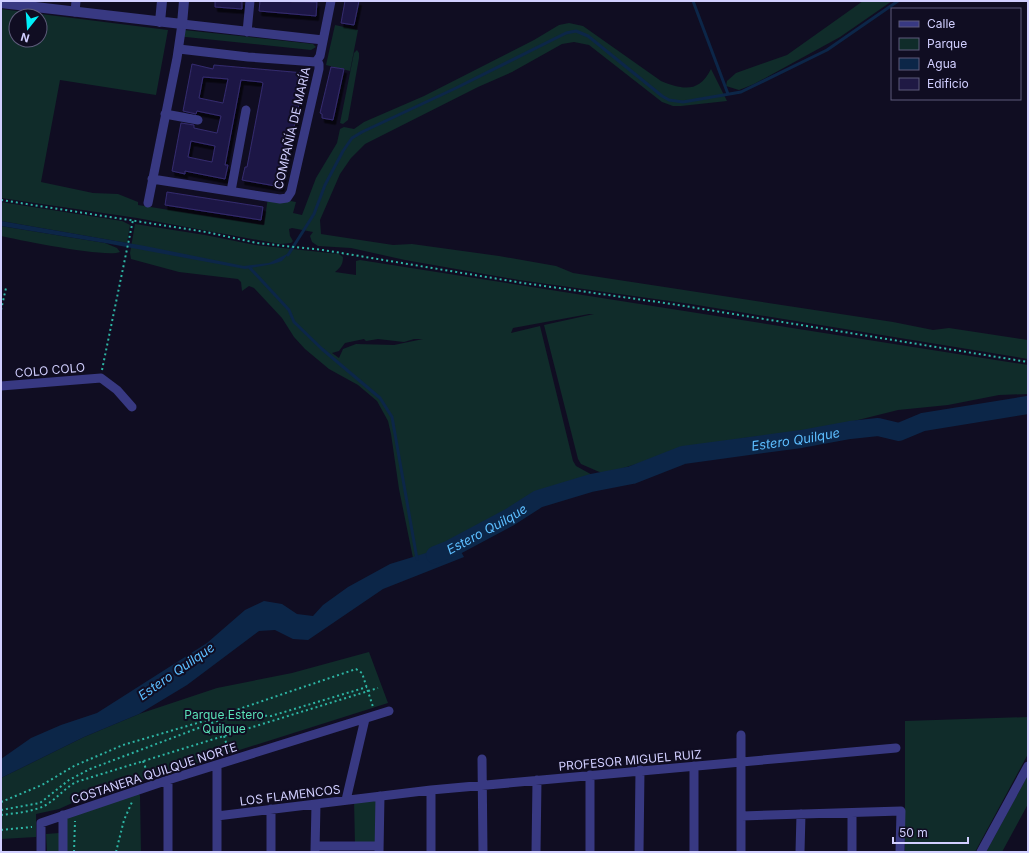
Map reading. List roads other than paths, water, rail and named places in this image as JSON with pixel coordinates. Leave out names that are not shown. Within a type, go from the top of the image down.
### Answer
[{"type":"street","points":[[75,12],[76,1]]},
{"type":"street","points":[[160,22],[162,1]]},
{"type":"street","points":[[148,203],[179,49],[184,1]]},
{"type":"street","points":[[247,32],[250,1]]},
{"type":"street","name":"COMPAÑÍA DE MARÍA","points":[[152,179],[280,199],[287,198],[290,194],[319,69],[319,64],[316,62],[320,56],[324,40],[331,1]]},
{"type":"street","points":[[6,2],[75,12],[324,40]]},
{"type":"street","points":[[179,49],[248,57],[316,62]]},
{"type":"street","points":[[231,191],[246,110]]},
{"type":"street","points":[[165,114],[198,120]]},
{"type":"street","name":"COLO COLO","points":[[1,386],[101,378],[117,390],[132,407]]},
{"type":"street","name":"COSTANERA QUILQUE NORTE","points":[[41,852],[41,822],[168,780],[217,766],[389,711]]},
{"type":"street","points":[[346,800],[365,719]]},
{"type":"street","points":[[741,735],[741,852]]},
{"type":"street","name":"PROFESOR MIGUEL RUIZ","points":[[366,798],[431,790],[640,770],[896,748]]},
{"type":"street","points":[[482,759],[484,785],[483,852]]},
{"type":"street","points":[[217,766],[217,852]]},
{"type":"street","points":[[694,766],[694,852]]},
{"type":"street","points":[[981,852],[1028,766]]},
{"type":"street","points":[[639,852],[640,770]]},
{"type":"street","points":[[590,775],[590,852]]},
{"type":"street","points":[[168,780],[168,852]]},
{"type":"street","points":[[536,852],[537,780]]},
{"type":"street","points":[[430,852],[431,790]]},
{"type":"street","points":[[316,804],[315,849],[379,849],[380,796]]},
{"type":"street","name":"LOS FLAMENCOS","points":[[217,816],[366,798]]},
{"type":"street","points":[[270,852],[271,809]]},
{"type":"street","points":[[742,816],[901,811],[900,852]]},
{"type":"street","points":[[852,812],[852,852]]},
{"type":"street","points":[[800,852],[801,814]]},
{"type":"street","points":[[63,815],[63,852]]},
{"type":"water","points":[[1,221],[145,246],[244,266],[269,263],[289,253],[282,261],[245,269],[105,243],[1,226]]},
{"type":"water","points":[[455,541],[464,557],[383,589],[308,640],[293,639],[275,630],[259,631],[187,685],[139,714],[84,737],[1,778],[1,759],[31,738],[61,725],[97,713],[207,643],[245,610],[264,601],[282,604],[297,614],[313,616],[323,605],[348,587],[390,564],[439,549]]},
{"type":"waterway","points":[[693,1],[728,94]]},
{"type":"waterway","points":[[288,255],[314,214],[325,185],[343,151],[352,138],[566,33],[576,31],[588,36],[662,96],[669,100],[683,102],[741,92],[827,50],[898,1]]},
{"type":"waterway","points":[[250,268],[289,310],[294,322],[322,349],[380,398],[392,417],[417,559]]},
{"type":"waterway","name":"Estero Quilque","points":[[435,555],[450,549],[510,517],[538,499],[591,483],[632,475],[683,455],[878,427],[899,432],[923,422],[1028,405]]},
{"type":"park label","name":"Parque Estero Quilque","points":[[224,721]]}]
